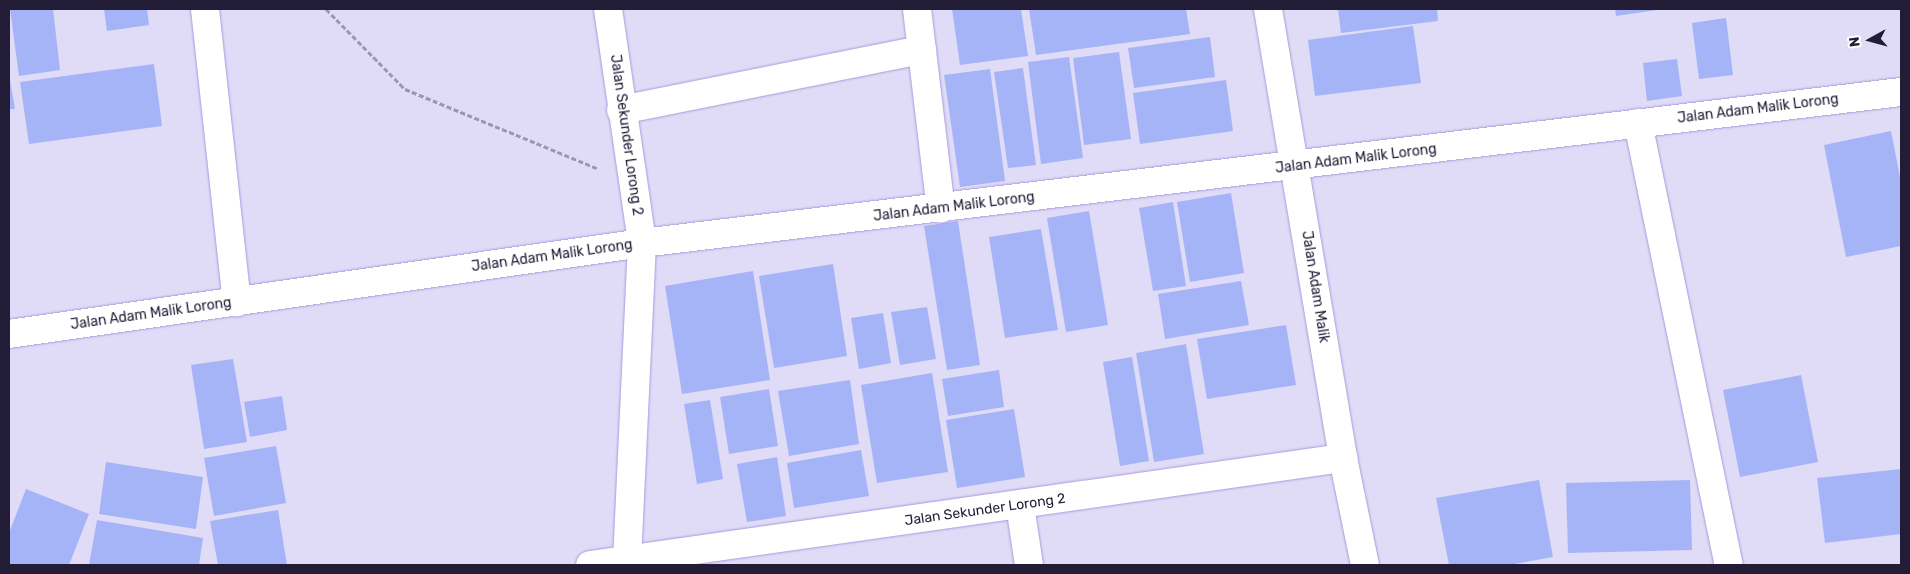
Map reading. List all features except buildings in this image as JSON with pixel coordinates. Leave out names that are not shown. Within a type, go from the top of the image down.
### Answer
[{"type":"street","points":[[205,9],[236,302]]},
{"type":"street","name":"Jalan Sekunder Lorong 2","points":[[608,9],[621,110],[642,243],[627,561]]},
{"type":"street","points":[[917,9],[941,209]]},
{"type":"street","name":"Jalan Adam Malik","points":[[1268,9],[1344,458],[1365,565]]},
{"type":"street","points":[[621,110],[922,50]]},
{"type":"street","name":"Jalan Adam Malik Lorong","points":[[9,334],[642,243],[941,209],[1901,92]]},
{"type":"street","points":[[1638,123],[1729,565]]},
{"type":"street","name":"Jalan Sekunder Lorong 2","points":[[590,565],[627,561],[748,555],[1020,505],[1344,458]]},
{"type":"street","points":[[1020,505],[1030,565]]},
{"type":"path","points":[[326,9],[405,89],[632,182]]}]
